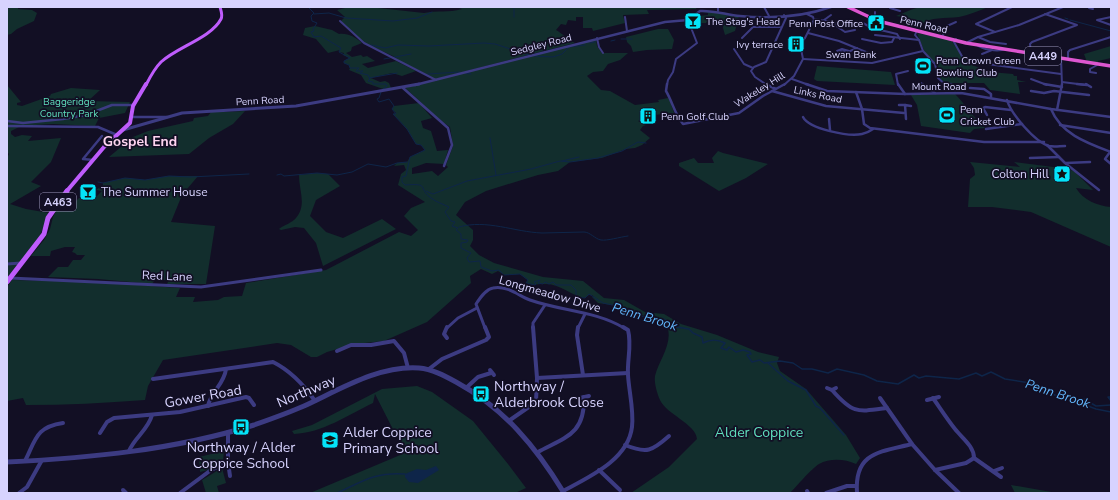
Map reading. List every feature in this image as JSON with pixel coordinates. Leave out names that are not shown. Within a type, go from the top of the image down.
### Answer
[{"type":"highway","name":"Penn Road","points":[[848,7],[877,21],[966,42],[1111,66]]},
{"type":"highway","name":"Penn Road","points":[[851,7],[875,19],[955,39]]},
{"type":"main road","name":"A463","points":[[9,280],[44,234],[48,218],[52,210],[93,160],[117,134],[130,123],[134,104],[161,62],[175,52],[194,42],[218,23],[222,15],[220,7]]},
{"type":"street","points":[[688,20],[704,7]]},
{"type":"street","points":[[718,7],[718,11],[722,10]]},
{"type":"street","points":[[764,7],[769,16]]},
{"type":"street","points":[[702,10],[736,16],[769,16],[807,14],[831,7]]},
{"type":"street","points":[[893,9],[898,7]]},
{"type":"street","points":[[995,32],[976,24],[1012,7]]},
{"type":"street","points":[[966,42],[1063,7]]},
{"type":"street","points":[[890,8],[900,11]]},
{"type":"street","points":[[874,12],[875,19]]},
{"type":"street","points":[[807,14],[814,19],[836,23]]},
{"type":"street","points":[[1031,53],[1030,44],[1032,42],[1077,25],[1045,14]]},
{"type":"street","points":[[734,49],[744,64],[753,68],[766,62],[780,27],[786,18],[784,15]]},
{"type":"street","points":[[625,16],[627,31]]},
{"type":"street","points":[[824,20],[830,16]]},
{"type":"street","points":[[1111,17],[1097,20],[1111,25]]},
{"type":"street","name":"Wakeley Hill","points":[[688,20],[697,42],[676,59],[674,72],[668,80],[666,91],[672,102],[676,116],[683,124],[733,115],[792,79],[803,59],[799,46],[808,33],[814,19]]},
{"type":"street","name":"Sedgley Road","points":[[399,88],[436,80],[597,38],[662,23],[688,20]]},
{"type":"street","points":[[340,21],[364,43],[436,80]]},
{"type":"street","points":[[832,22],[841,31],[854,31]]},
{"type":"street","points":[[855,22],[862,22],[873,29],[897,34],[900,39]]},
{"type":"street","points":[[943,35],[947,26],[954,22]]},
{"type":"street","points":[[865,25],[870,25]]},
{"type":"street","points":[[742,38],[753,28],[780,27]]},
{"type":"street","points":[[917,30],[915,35],[919,40],[923,51],[935,64],[937,78],[958,90]]},
{"type":"street","points":[[808,33],[839,41],[871,54]]},
{"type":"street","points":[[874,35],[919,40]]},
{"type":"street","points":[[978,37],[990,42],[1006,44]]},
{"type":"street","points":[[1068,60],[1068,52],[1070,50],[1111,37]]},
{"type":"street","points":[[597,38],[599,47],[603,53]]},
{"type":"street","points":[[862,39],[876,43],[892,43],[894,38]]},
{"type":"street","points":[[955,39],[954,42],[963,58]]},
{"type":"street","points":[[976,44],[979,47],[992,50],[1001,51],[1006,49]]},
{"type":"street","points":[[849,51],[842,49],[837,51],[840,53],[849,51],[857,48]]},
{"type":"street","points":[[982,54],[992,50]]},
{"type":"street","name":"Swan Bank","points":[[803,59],[872,63],[923,51]]},
{"type":"street","points":[[1057,110],[1062,88],[1061,58]]},
{"type":"street","points":[[980,62],[985,64],[1061,74]]},
{"type":"street","points":[[1096,73],[1090,72],[1090,69],[1099,64]]},
{"type":"street","points":[[753,68],[751,72],[754,76],[763,83],[776,89]]},
{"type":"street","points":[[905,94],[898,85],[896,74],[907,72]]},
{"type":"street","name":"Mount Road","points":[[792,79],[821,90],[905,94],[961,93],[1057,110],[1111,117]]},
{"type":"street","points":[[1031,79],[1047,85],[1062,88]]},
{"type":"street","points":[[1062,82],[1087,85],[1091,87]]},
{"type":"street","points":[[920,83],[935,93]]},
{"type":"street","points":[[950,85],[954,86],[961,93]]},
{"type":"street","name":"Penn Road","points":[[123,130],[167,117],[199,111],[296,106],[399,88]]},
{"type":"street","points":[[403,88],[448,128],[452,146],[444,166]]},
{"type":"street","points":[[970,88],[984,89],[991,94],[991,98]]},
{"type":"street","points":[[1031,90],[1045,93],[1050,91],[1089,96]]},
{"type":"street","name":"Links Road","points":[[772,91],[826,106],[904,114]]},
{"type":"street","name":"Links Road","points":[[856,92],[862,110]]},
{"type":"street","points":[[1007,100],[1011,110],[1022,124],[1044,142],[1065,163],[1099,190]]},
{"type":"street","points":[[7,121],[23,123],[63,119],[86,115],[112,104],[134,104]]},
{"type":"street","points":[[899,104],[911,106]]},
{"type":"street","points":[[905,105],[905,118],[910,118]]},
{"type":"street","points":[[990,114],[986,114],[983,108],[1011,110]]},
{"type":"street","points":[[1051,109],[1053,116],[1060,125],[1082,139],[1111,152],[1105,159],[1111,164]]},
{"type":"street","points":[[862,110],[865,125],[873,129],[984,142],[1044,142]]},
{"type":"street","points":[[804,116],[805,121],[810,124],[830,130],[859,135],[868,133],[873,129]]},
{"type":"street","points":[[131,117],[167,117]]},
{"type":"street","points":[[829,119],[830,130]]},
{"type":"street","points":[[986,129],[1022,124]]},
{"type":"street","points":[[1060,125],[1111,132]]},
{"type":"street","points":[[7,126],[98,127],[117,134]]},
{"type":"street","points":[[93,160],[83,159],[102,136]]},
{"type":"street","points":[[1047,145],[1065,146]]},
{"type":"street","points":[[1030,158],[1059,157]]},
{"type":"street","points":[[1065,163],[1089,163]]},
{"type":"street","points":[[7,264],[21,263]]},
{"type":"street","name":"Red Lane","points":[[9,280],[201,286],[321,270]]},
{"type":"street","name":"Longmeadow Drive","points":[[477,308],[478,300],[489,289],[494,287],[501,288],[545,305],[614,322],[628,330],[630,339],[628,373],[632,427],[630,436],[612,462],[564,492]]},
{"type":"street","points":[[510,420],[536,402],[537,378],[533,323],[545,305]]},
{"type":"street","points":[[429,369],[442,359],[486,340],[489,337],[477,308],[463,313],[449,325],[444,331],[448,338]]},
{"type":"street","points":[[583,375],[577,335],[578,326],[585,314]]},
{"type":"street","points":[[337,351],[351,346],[371,345],[394,341],[397,343],[408,360],[408,368]]},
{"type":"street","points":[[153,379],[276,363],[288,371],[307,389],[315,401]]},
{"type":"street","name":"Northway","points":[[7,462],[129,451],[190,441],[228,432],[266,420],[376,375],[408,368],[429,369],[482,398],[510,420],[538,452],[564,492]]},
{"type":"street","points":[[208,406],[210,398],[225,378],[226,369]]},
{"type":"street","points":[[466,388],[478,377],[492,372]]},
{"type":"street","points":[[537,378],[628,373]]},
{"type":"street","points":[[827,388],[834,389],[844,404],[854,411],[861,412],[887,408]]},
{"type":"street","points":[[538,452],[571,433],[579,426],[584,416],[582,397],[589,396]]},
{"type":"street","name":"Gower Road","points":[[100,433],[105,424],[111,419],[180,412],[246,397],[249,398],[254,405]]},
{"type":"street","points":[[927,400],[939,397]]},
{"type":"street","points":[[880,398],[912,444],[958,493]]},
{"type":"street","points":[[933,398],[955,429],[967,442],[974,458],[1001,476]]},
{"type":"street","name":"Gower Road","points":[[129,451],[133,441],[147,429],[151,422],[152,415]]},
{"type":"street","points":[[24,461],[42,428],[49,425],[62,423]]},
{"type":"street","points":[[228,432],[228,462],[230,476]]},
{"type":"street","points":[[625,445],[643,452],[652,450],[669,436]]},
{"type":"street","points":[[857,493],[856,486],[859,466],[866,458],[912,444]]},
{"type":"street","points":[[935,470],[966,462],[974,458]]},
{"type":"street","points":[[22,492],[27,487],[42,460]]},
{"type":"street","points":[[180,493],[211,470],[228,462]]},
{"type":"street","points":[[994,471],[1002,468]]},
{"type":"street","points":[[600,470],[620,490]]},
{"type":"street","points":[[826,493],[848,486],[856,486]]},
{"type":"green space","points":[[7,7],[18,7],[18,9],[32,10],[37,13],[34,21],[7,35]]},
{"type":"green space","points":[[349,7],[369,7],[424,13],[462,9],[456,7],[697,7],[696,9],[647,10],[649,14],[623,15],[625,23],[593,31],[592,28],[583,28],[583,17],[576,17],[576,21],[568,20],[566,25],[561,24],[556,30],[575,43],[436,79],[393,56],[364,43],[341,21],[345,17],[337,10]]},
{"type":"green space","points":[[922,7],[988,7],[959,17],[929,20],[920,25],[903,22],[909,18],[896,16],[912,9]]},
{"type":"green space","points":[[702,11],[739,16],[735,31],[725,35],[723,28],[724,21],[709,19],[706,23],[697,23],[699,16],[708,15],[708,13]]},
{"type":"green space","points":[[315,26],[354,37],[362,43],[352,47],[351,51],[346,53],[352,57],[361,55],[363,57],[367,56],[375,61],[362,64],[368,68],[396,61],[416,71],[402,76],[392,73],[371,78],[380,82],[385,81],[389,83],[391,88],[383,89],[366,83],[361,75],[349,70],[349,65],[344,63],[344,61],[349,58],[343,55],[344,53],[339,52],[340,50],[328,53],[316,39],[303,35],[305,28]]},
{"type":"green space","points":[[658,29],[668,29],[674,40],[672,49],[633,52],[631,46],[627,42],[626,37]]},
{"type":"green space","points":[[917,33],[951,40],[967,63],[990,72],[1013,74],[1014,76],[1017,76],[1017,80],[1026,82],[1018,82],[1020,94],[990,90],[984,83],[945,83],[940,79],[938,66],[925,53]]},
{"type":"green space","name":"Alder Coppice","points":[[596,39],[597,46],[602,53],[628,53],[620,60],[608,64],[603,71],[593,72],[587,76],[601,90],[610,91],[635,105],[659,102],[658,100],[668,98],[674,113],[654,115],[652,112],[642,113],[643,119],[638,121],[646,125],[640,130],[650,138],[642,145],[635,148],[626,149],[602,158],[570,162],[558,171],[538,175],[486,191],[465,202],[456,215],[473,230],[473,240],[470,246],[479,255],[494,263],[543,277],[583,281],[604,298],[624,300],[645,312],[664,314],[681,324],[717,335],[758,352],[779,357],[777,363],[780,371],[806,389],[846,435],[860,458],[856,464],[838,460],[823,462],[812,470],[790,493],[631,493],[669,467],[697,439],[692,429],[663,405],[657,391],[655,376],[668,344],[669,337],[666,323],[611,305],[598,303],[592,295],[585,298],[580,297],[555,285],[528,284],[526,283],[528,280],[520,274],[504,275],[498,271],[492,274],[481,269],[470,276],[471,283],[427,322],[384,341],[355,344],[327,352],[317,357],[311,357],[291,345],[277,343],[163,360],[148,386],[145,400],[41,405],[26,405],[23,398],[7,401],[7,287],[12,280],[96,282],[180,288],[176,297],[195,297],[193,302],[218,300],[224,297],[242,296],[246,283],[326,270],[399,232],[411,236],[418,230],[404,216],[411,208],[425,202],[398,185],[401,174],[406,170],[404,165],[394,166],[397,163],[407,162],[410,157],[425,150],[421,145],[416,144],[407,129],[393,114],[396,113],[392,109],[394,106],[419,103],[432,118],[421,121],[423,128],[431,131],[437,151],[448,150],[444,164],[426,163],[412,168],[412,174],[432,171],[438,176],[448,167],[446,165],[453,146],[450,127],[405,88]]},
{"type":"green space","points":[[1111,46],[1111,58],[1098,61],[1098,63],[1087,62],[1084,54]]},
{"type":"green space","points":[[817,66],[891,72],[895,85],[817,81],[814,79]]},
{"type":"green space","name":"Baggeridge Country Park","points":[[7,85],[21,102],[17,103],[17,105],[22,106],[50,96],[51,94],[71,88],[100,90],[88,101],[130,102],[125,113],[99,118],[95,126],[53,124],[18,126],[19,127],[11,131],[11,134],[15,137],[22,135],[32,136],[28,141],[61,138],[51,162],[31,182],[41,186],[10,204],[26,209],[49,213],[39,238],[7,278],[7,158],[9,154],[7,152]]},
{"type":"green space","points":[[955,94],[985,128],[974,129],[970,133],[921,126],[917,105],[911,95]]},
{"type":"green space","points":[[225,110],[225,112],[245,111],[233,124],[209,138],[189,154],[109,157],[133,137],[148,131],[193,121],[194,118],[208,116],[212,111]]},
{"type":"green space","points":[[718,151],[768,164],[746,178],[719,191],[679,166],[679,163],[694,158],[698,163],[714,163],[712,158]]},
{"type":"green space","points":[[970,162],[1020,167],[1014,162],[1069,169],[1075,172],[1093,190],[1076,188],[1083,196],[1096,204],[1111,207],[1111,247],[1031,212],[992,207],[968,207],[970,179],[975,175],[974,168]]},
{"type":"green space","points":[[317,173],[328,174],[340,186],[316,200],[310,216],[326,232],[343,238],[382,219],[396,229],[323,266],[316,243],[304,228],[295,227],[281,230],[279,229],[294,220],[301,208],[302,198],[299,175]]},
{"type":"green space","points":[[169,176],[198,176],[182,195],[171,222],[215,226],[206,284],[167,284],[169,280],[155,280],[152,284],[98,279],[48,277],[58,267],[68,267],[73,260],[81,260],[85,255],[77,255],[72,252],[75,247],[65,247],[51,251],[50,256],[31,256],[44,240],[59,205],[72,205],[79,198],[94,199],[102,191],[96,190],[103,185],[103,183],[125,178],[145,180]]},
{"type":"green space","points":[[417,386],[432,392],[473,421],[526,488],[515,493],[310,493],[405,453],[375,394],[373,403],[335,423],[304,433],[294,434],[292,431],[312,425],[382,389]]},
{"type":"green space","points":[[224,451],[223,461],[208,470],[200,472],[199,457]]},
{"type":"green space","points":[[222,468],[226,483],[217,486],[219,493],[206,493],[202,480]]},
{"type":"green space","points":[[1011,485],[1057,493],[1015,493]]},
{"type":"water","points":[[436,466],[439,470],[418,483],[409,482],[405,477],[405,474],[417,469],[426,470]]},
{"type":"waterway","name":"Penn Brook","points":[[308,7],[314,13],[311,16],[312,21],[317,23],[313,29],[314,31],[311,32],[314,37],[321,36],[341,48],[339,52],[350,58],[344,61],[344,63],[349,65],[350,68],[359,68],[356,71],[363,71],[360,73],[368,75],[369,78]]},
{"type":"waterway","points":[[514,7],[514,17]]},
{"type":"waterway","points":[[314,14],[329,13],[346,18],[393,21],[417,18],[432,12]]},
{"type":"waterway","points":[[1070,20],[1111,31]]},
{"type":"waterway","points":[[621,39],[632,39]]},
{"type":"waterway","points":[[611,41],[615,40]]},
{"type":"waterway","points":[[590,43],[595,42]]},
{"type":"waterway","points":[[371,45],[385,48],[398,45],[429,46],[484,43],[495,44],[529,55]]},
{"type":"waterway","points":[[534,56],[553,57],[562,54],[569,47],[585,45]]},
{"type":"waterway","points":[[384,59],[411,54]]},
{"type":"waterway","points":[[428,74],[460,72]]},
{"type":"waterway","points":[[369,78],[397,73]]},
{"type":"waterway","points":[[465,73],[471,74]]},
{"type":"waterway","name":"Penn Brook","points":[[369,78],[368,81],[373,82],[373,84],[386,84],[387,86],[383,89]]},
{"type":"waterway","name":"Penn Brook","points":[[381,92],[379,98],[377,99],[379,102],[389,99],[394,106],[392,109],[396,114],[393,114],[407,129],[416,144],[421,145],[425,150],[410,157],[406,176],[402,177],[402,182],[405,185],[421,186],[431,198],[449,207],[445,212],[451,221],[455,222],[452,226],[458,228],[456,230],[461,234],[461,239],[468,240],[467,242],[461,243],[461,248],[471,253],[467,258],[469,262],[480,261],[481,267],[492,271],[499,270],[504,275],[520,274],[528,280],[526,283],[535,285],[536,284],[534,282],[540,280],[538,283],[543,284],[545,282],[549,284],[553,282],[556,285],[571,285],[576,290],[576,297],[585,298],[589,294],[603,303],[622,307],[623,309],[647,318],[665,319],[668,324],[677,327]]},
{"type":"waterway","points":[[490,138],[496,175]]},
{"type":"waterway","points":[[426,191],[433,194],[467,181],[531,169],[560,161],[570,162],[598,158],[622,151],[638,142],[646,143]]},
{"type":"waterway","points":[[562,161],[579,157]]},
{"type":"waterway","points":[[277,175],[281,174],[284,176],[317,173],[337,175],[352,172],[368,164],[386,167],[397,163],[407,162]]},
{"type":"waterway","points":[[98,182],[103,183],[125,178],[145,180],[169,176],[191,177],[249,174]]},
{"type":"waterway","points":[[459,227],[480,224],[542,233],[584,232],[604,240],[628,236]]},
{"type":"waterway","name":"Penn Brook","points":[[677,327],[689,329],[693,333],[702,337],[703,343],[711,340],[717,340],[725,343],[721,348],[727,350],[729,347],[736,352],[743,350],[750,352],[751,354],[747,355],[752,362],[760,360],[764,363],[780,361],[793,363],[802,369],[812,369],[828,373],[837,369],[864,375],[877,381],[898,384],[914,375],[919,378],[926,376],[959,379],[976,373],[982,376],[991,372],[1005,379],[1030,383],[1059,397],[1076,401],[1084,399],[1096,406],[1111,405]]},
{"type":"waterway","points":[[768,363],[788,381],[806,390],[816,406],[820,408],[844,435]]},
{"type":"waterway","name":"Penn Brook","points":[[1111,397],[1108,397],[1111,401]]},
{"type":"waterway","name":"Penn Brook","points":[[1077,402],[1096,409],[1111,412]]},
{"type":"waterway","points":[[337,493],[362,481],[377,476],[385,474],[405,474]]},
{"type":"place","name":"The Stag's Head","points":[[693,21]]},
{"type":"place","name":"Penn Post Office","points":[[876,23]]},
{"type":"place","name":"Ivy terrace","points":[[796,44]]},
{"type":"place","name":"Penn Crown Green Bowling Club","points":[[923,66]]},
{"type":"place","name":"Penn Cricket Club","points":[[947,115]]},
{"type":"place","name":"Penn Golf Club","points":[[648,116]]},
{"type":"place","name":"Colton Hill","points":[[1062,174]]},
{"type":"place","name":"The Summer House","points":[[88,192]]},
{"type":"place","name":"Northway / Alderbrook Close","points":[[481,394]]},
{"type":"place","name":"Northway / Alder Coppice School","points":[[241,427]]},
{"type":"place","name":"Alder Coppice Primary School","points":[[330,440]]},
{"type":"district","name":"Gospel End","points":[[140,141]]}]
